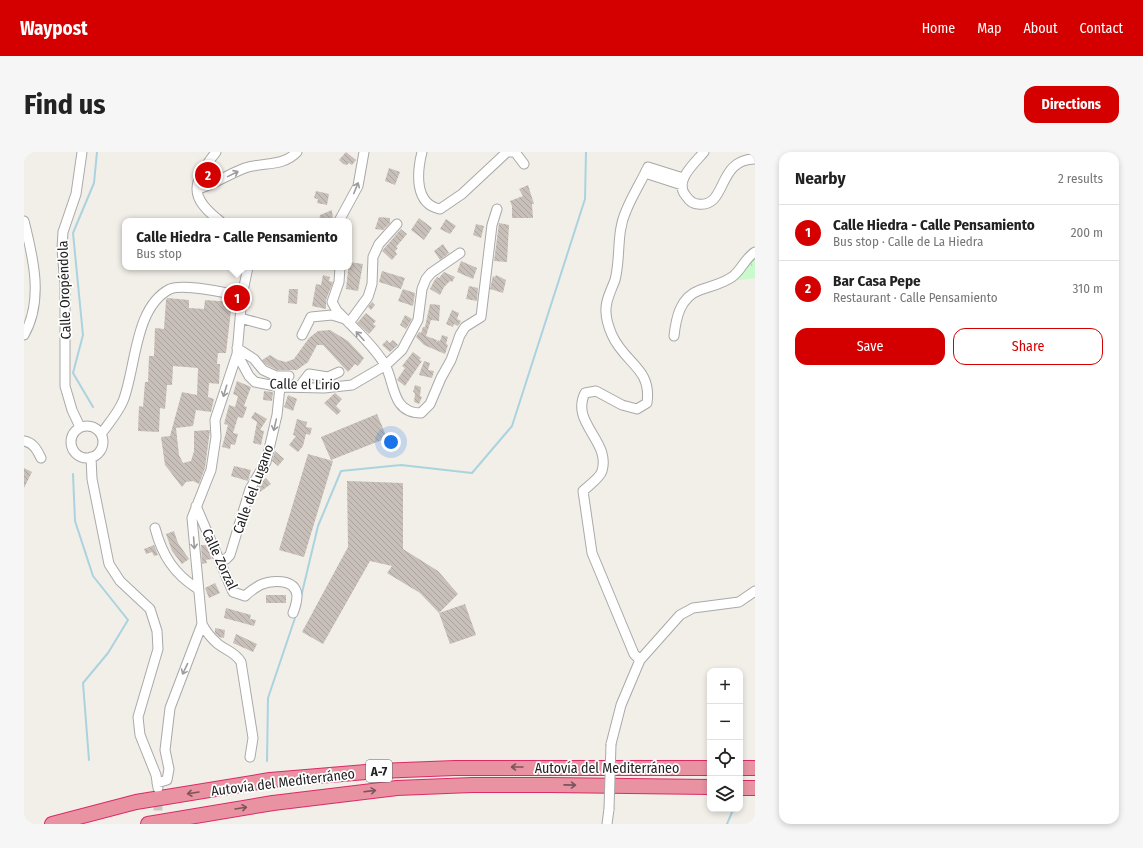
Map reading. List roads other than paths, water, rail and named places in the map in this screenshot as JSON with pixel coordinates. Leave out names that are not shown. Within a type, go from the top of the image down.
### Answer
[{"type":"highway","name":"Autovía del Mediterráneo","points":[[52,824],[136,802],[270,780],[378,771],[462,768],[707,768]]},
{"type":"highway","points":[[743,768],[755,768]]},
{"type":"highway","name":"Autovía del Mediterráneo","points":[[148,824],[273,803],[397,788],[534,785],[707,787]]},
{"type":"highway","points":[[743,788],[755,788]]},
{"type":"street","name":"Calle Oropéndola","points":[[80,427],[72,410],[65,386],[65,287],[62,248],[63,232],[76,194],[82,152]]},
{"type":"street","points":[[216,152],[202,170],[198,190],[199,200],[205,210],[216,218]]},
{"type":"street","points":[[198,190],[212,185],[246,168],[286,161],[297,152]]},
{"type":"street","points":[[341,218],[358,186],[364,152]]},
{"type":"street","points":[[422,152],[418,176],[419,187],[428,204],[440,209],[462,194],[507,152],[515,152],[524,164]]},
{"type":"street","points":[[704,152],[683,181],[683,193],[690,202],[698,204],[709,203],[715,199],[725,176],[735,164],[747,159],[755,158]]},
{"type":"street","points":[[640,660],[634,654],[592,553],[583,491],[602,472],[604,456],[582,413],[580,402],[585,393],[596,391],[622,405],[637,409],[648,403],[649,391],[645,376],[625,356],[613,338],[606,313],[608,298],[618,263],[620,232],[625,212],[647,170],[683,181]]},
{"type":"street","points":[[340,270],[339,282],[332,302],[386,365],[393,391],[405,408],[414,413],[420,413],[427,409],[465,327],[481,317],[484,308],[485,274],[492,225],[496,209]]},
{"type":"street","points":[[24,221],[28,258],[36,288],[30,320],[24,334]]},
{"type":"street","points":[[348,321],[368,297],[372,284],[373,257],[379,244],[398,224]]},
{"type":"street","points":[[674,336],[677,315],[685,301],[698,290],[718,285],[734,276],[755,252]]},
{"type":"street","name":"Calle el Lirio","points":[[237,351],[249,376],[256,382],[280,387],[324,388],[352,385],[386,365],[402,350],[413,333],[418,320],[422,289],[426,280],[431,273],[460,253]]},
{"type":"street","points":[[247,270],[242,296],[237,351],[215,420],[216,437],[211,470],[192,518],[202,624],[208,634],[219,645],[236,654],[241,662],[253,738],[250,757]]},
{"type":"street","points":[[101,434],[123,401],[129,380],[137,338],[155,301],[171,289],[192,287],[242,296]]},
{"type":"street","points":[[302,335],[311,317],[332,315],[348,321]]},
{"type":"street","points":[[240,318],[266,325]]},
{"type":"street","points":[[237,351],[254,359],[263,370],[276,376],[289,376]]},
{"type":"street","points":[[299,387],[308,374],[328,377],[339,372]]},
{"type":"street","name":"Calle del Lugano","points":[[220,562],[230,555],[250,489],[266,462],[277,415],[280,387]]},
{"type":"street","points":[[91,426],[101,434],[103,446],[100,451],[91,457],[79,456],[72,448],[72,437],[80,427],[91,426]]},
{"type":"street","points":[[24,441],[30,442],[41,458]]},
{"type":"street","points":[[91,457],[92,479],[109,564],[120,581],[150,609],[157,631],[158,649],[138,717],[140,735],[156,775],[158,786],[167,780],[169,769],[165,750],[170,708],[175,692],[190,660],[202,624]]},
{"type":"street","name":"Calle Zorzal","points":[[196,506],[232,592],[244,596],[259,585],[270,582],[289,583],[294,588],[297,595],[293,614]]},
{"type":"street","points":[[155,528],[160,546],[170,565],[179,575],[198,589]]},
{"type":"street","points":[[607,824],[609,809],[611,744],[622,705],[640,660],[680,615],[687,610],[740,602],[755,591]]},
{"type":"waterway","points":[[93,407],[73,373],[83,335],[73,233],[94,183],[97,152]]},
{"type":"waterway","points":[[301,597],[318,526],[341,471],[401,465],[472,473],[512,426],[585,199],[586,152]]},
{"type":"waterway","points":[[73,474],[75,521],[93,576],[128,620],[108,653],[83,683],[89,760]]},
{"type":"waterway","points":[[267,761],[268,698],[296,615]]},
{"type":"waterway","points":[[727,824],[732,812]]},
{"type":"tunnel","points":[[158,793],[158,824]]},
{"type":"place","name":"Bar Casa Pepe","points":[[208,175]]},
{"type":"place","name":"Calle Hiedra - Calle Pensamiento","points":[[237,298]]}]
